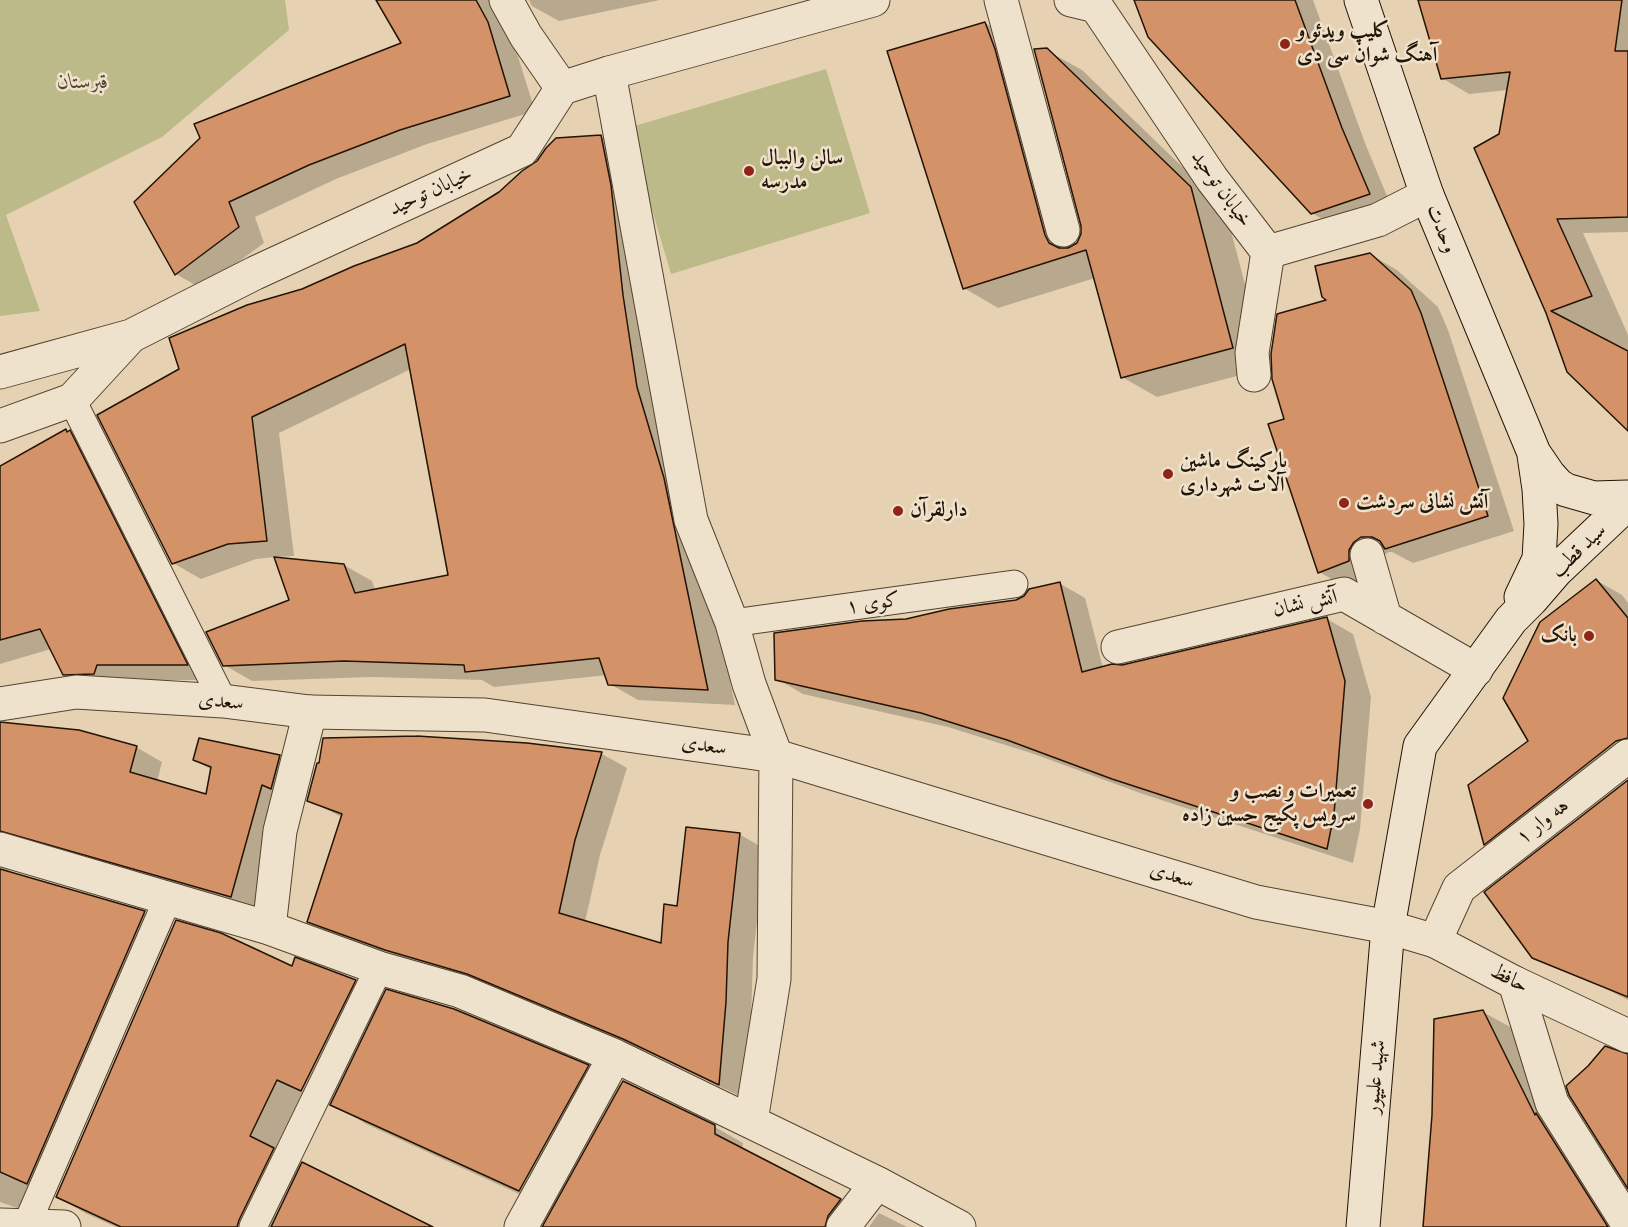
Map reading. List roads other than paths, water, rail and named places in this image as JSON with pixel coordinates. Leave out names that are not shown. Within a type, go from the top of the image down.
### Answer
[{"type":"street","points":[[506,0],[526,36],[562,88],[863,2]]},
{"type":"street","points":[[1001,0],[1063,230]]},
{"type":"street","name":"وحدت","points":[[1361,0],[1427,195],[1534,453]]},
{"type":"street","name":"خیابان توحید","points":[[1087,2],[1212,179],[1268,252]]},
{"type":"street","points":[[609,73],[691,520],[732,623],[749,684],[776,756],[774,979],[752,1121]]},
{"type":"street","name":"خیابان توحید","points":[[0,426],[72,400],[131,336],[255,273],[522,150],[562,88]]},
{"type":"street","points":[[1254,375],[1252,353],[1268,252],[1378,220],[1427,195]]},
{"type":"street","points":[[0,372],[131,336]]},
{"type":"street","points":[[1534,453],[1549,475],[1566,490],[1594,498],[1628,497]]},
{"type":"street","points":[[1521,610],[1539,559],[1541,524],[1534,453]]},
{"type":"street","name":"سید قطب","points":[[1521,610],[1556,571],[1628,503]]},
{"type":"street","points":[[1367,555],[1385,618]]},
{"type":"street","name":"آتش نشان","points":[[1118,647],[1344,594],[1476,670]]},
{"type":"street","name":"شهید علیپور","points":[[1363,1227],[1388,927],[1420,746],[1521,610]]},
{"type":"street","name":"سعدی","points":[[0,704],[76,692],[223,701],[310,712],[485,715],[776,756],[1256,902],[1388,927]]},
{"type":"street","points":[[269,927],[280,831],[310,712]]},
{"type":"street","name":"هه وار ۱","points":[[1435,941],[1459,888],[1628,756]]},
{"type":"street","points":[[0,849],[269,927],[379,968],[460,991],[615,1056],[877,1183],[959,1227]]},
{"type":"street","name":"حافظ","points":[[1388,927],[1435,941],[1515,983],[1628,1036]]},
{"type":"street","points":[[1515,983],[1552,1103],[1628,1224]]},
{"type":"street","points":[[521,1227],[615,1056]]},
{"type":"street","points":[[843,1227],[877,1183]]},
{"type":"street","points":[[13,1225],[64,1227]]},
{"type":"lane","points":[[72,400],[223,701]]},
{"type":"lane","name":"کوی ۱","points":[[732,623],[1014,584]]},
{"type":"lane","points":[[13,1225],[168,898]]},
{"type":"lane","points":[[253,1227],[379,968]]},
{"type":"place","name":"کلیپ ویدئو و آهنگ شوان سی دی","points":[[1285,44]]},
{"type":"place","name":"سالن والببال مدرسه","points":[[749,171]]},
{"type":"place","name":"پارکینگ ماشین آلات شهرداری","points":[[1168,474]]},
{"type":"place","name":"آتش نشانی سردشت","points":[[1344,503]]},
{"type":"place","name":"دارلقرآن","points":[[898,511]]},
{"type":"place","name":"بانک","points":[[1589,636]]},
{"type":"place","name":"تعمیرات و نصب و سرویس پکیج حسین زاده","points":[[1368,804]]},
{"type":"park label","name":"قبرستان","points":[[83,83]]}]
